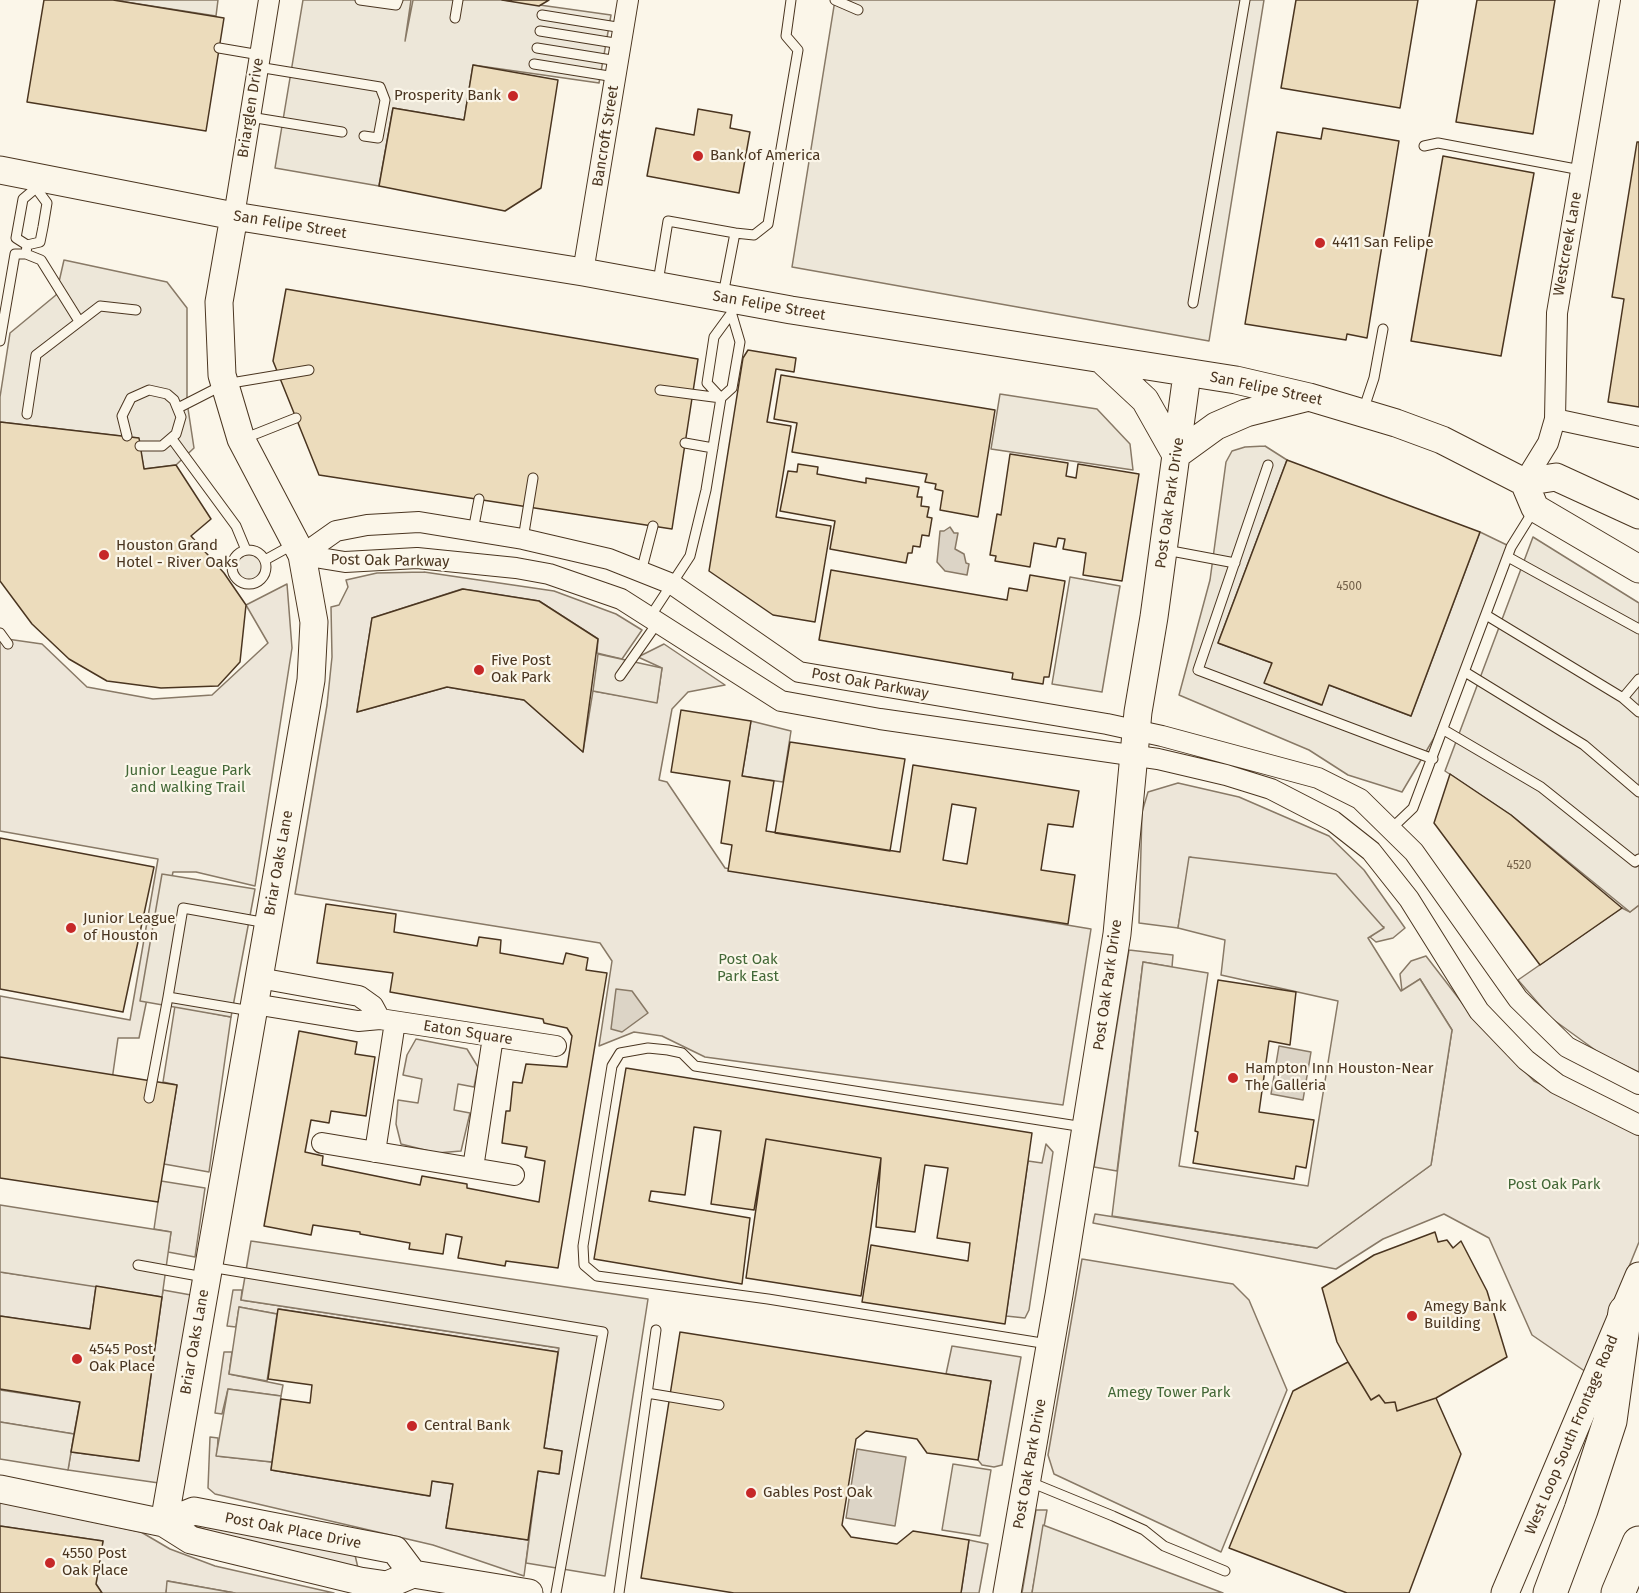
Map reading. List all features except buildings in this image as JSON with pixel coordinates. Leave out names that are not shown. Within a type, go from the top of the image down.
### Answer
[{"type":"highway","points":[[1550,1593],[1581,1510],[1610,1421],[1625,1312]]},
{"type":"highway","points":[[1618,1593],[1639,1543]]},
{"type":"street","name":"Briarglen Drive","points":[[234,216],[269,0]]},
{"type":"street","name":"Bancroft Street","points":[[583,272],[628,0]]},
{"type":"street","name":"Westcreek Lane","points":[[1524,483],[1548,443],[1555,419],[1557,313],[1610,0]]},
{"type":"street","name":"San Felipe Street","points":[[0,170],[37,183],[583,272],[658,286],[730,304],[1236,380],[1309,397],[1442,440],[1524,483]]},
{"type":"street","name":"Briar Oaks Lane","points":[[164,1523],[311,680],[314,622],[300,549],[241,440],[222,375],[219,302],[234,216]]},
{"type":"street","points":[[1101,359],[1145,400],[1176,455],[1216,426],[1246,413],[1309,397]]},
{"type":"street","name":"Post Oak Park Drive","points":[[1006,1593],[1051,1345],[1116,934],[1135,743],[1187,374]]},
{"type":"street","points":[[1555,419],[1639,437]]},
{"type":"street","points":[[1639,515],[1556,477],[1524,483],[1535,507],[1639,570]]},
{"type":"street","name":"Post Oak Parkway","points":[[300,549],[336,531],[367,525],[419,522],[523,539],[609,559],[672,584],[799,672],[1135,743],[1318,778],[1360,799],[1392,828],[1414,852],[1518,999],[1567,1047],[1639,1084]]},
{"type":"street","name":"Post Oak Parkway","points":[[300,549],[335,561],[417,558],[516,568],[549,574],[621,599],[654,619],[677,637],[782,701],[880,719],[1135,743],[1270,789],[1333,821],[1371,851],[1409,899],[1479,1011],[1526,1060],[1557,1084],[1639,1125]]},
{"type":"street","points":[[1427,928],[1456,910]]},
{"type":"street","points":[[259,978],[359,996],[387,1020],[375,1152]]},
{"type":"street","name":"Eaton Square","points":[[254,1008],[358,1021],[387,1020],[556,1046]]},
{"type":"street","points":[[472,1168],[493,1037]]},
{"type":"street","points":[[322,1143],[513,1175]]},
{"type":"street","name":"West Loop South Frontage Road","points":[[1505,1593],[1639,1276]]},
{"type":"street","name":"Post Oak Place Drive","points":[[0,1489],[164,1523],[191,1540],[360,1581],[387,1585],[412,1583],[395,1550],[194,1512],[164,1523]]},
{"type":"street","points":[[412,1583],[529,1593]]},
{"type":"lane","points":[[360,0],[396,5],[398,0]]},
{"type":"lane","points":[[455,18],[458,0]]},
{"type":"lane","points":[[658,286],[668,221],[754,235],[768,224],[798,50],[786,36],[791,0]]},
{"type":"lane","points":[[835,0],[858,10]]},
{"type":"lane","points":[[1193,303],[1245,0]]},
{"type":"lane","points":[[542,15],[619,53]]},
{"type":"lane","points":[[540,31],[619,53]]},
{"type":"lane","points":[[219,48],[259,61],[380,87],[385,100],[378,138],[364,136]]},
{"type":"lane","points":[[537,48],[619,53]]},
{"type":"lane","points":[[534,64],[619,53]]},
{"type":"lane","points":[[250,117],[342,132]]},
{"type":"lane","points":[[1424,146],[1438,143],[1581,170]]},
{"type":"lane","points":[[0,341],[15,254],[26,250],[40,242],[47,203],[37,183],[23,199],[16,238],[26,250],[41,260],[79,321]]},
{"type":"lane","points":[[620,676],[690,556],[721,398],[732,387],[740,342],[730,304],[735,233]]},
{"type":"lane","points":[[721,398],[707,383],[714,338],[730,304]]},
{"type":"lane","points":[[27,414],[36,355],[100,306],[136,310]]},
{"type":"lane","points":[[1363,413],[1374,378],[1383,329]]},
{"type":"lane","points":[[178,408],[225,384],[309,369]]},
{"type":"lane","points":[[127,436],[122,416],[125,406],[139,392],[149,390],[167,394],[178,408],[180,426],[172,440],[153,448],[140,446]]},
{"type":"lane","points":[[660,390],[721,398]]},
{"type":"lane","points":[[241,440],[296,418]]},
{"type":"lane","points":[[172,440],[236,526],[246,550]]},
{"type":"lane","points":[[685,443],[712,448]]},
{"type":"lane","points":[[1268,465],[1198,670],[1433,759]]},
{"type":"lane","points":[[523,539],[533,478]]},
{"type":"lane","points":[[473,531],[479,499]]},
{"type":"lane","points":[[1392,828],[1413,808],[1508,557],[1535,507]]},
{"type":"lane","points":[[641,572],[653,526]]},
{"type":"lane","points":[[265,560],[300,549]]},
{"type":"lane","points":[[1163,549],[1235,563]]},
{"type":"lane","points":[[246,550],[257,552],[265,560],[262,577],[254,583],[243,583],[234,576],[232,566],[236,556],[246,550]]},
{"type":"lane","points":[[1508,557],[1639,629]]},
{"type":"lane","points":[[1486,615],[1623,698],[1639,712]]},
{"type":"lane","points":[[0,633],[8,644]]},
{"type":"lane","points":[[1465,672],[1584,746],[1639,792]]},
{"type":"lane","points":[[1623,698],[1639,679]]},
{"type":"lane","points":[[1444,730],[1541,787],[1635,862],[1639,859]]},
{"type":"lane","points":[[149,1098],[183,908],[269,923]]},
{"type":"lane","points":[[168,997],[254,1008]]},
{"type":"lane","points":[[1051,1345],[768,1299],[597,1276],[584,1265],[583,1246],[612,1066],[620,1053],[648,1048],[668,1050],[682,1053],[695,1066],[1086,1127]]},
{"type":"lane","points":[[138,1265],[207,1272],[603,1332],[556,1593]]},
{"type":"lane","points":[[619,1593],[656,1330]]},
{"type":"lane","points":[[647,1393],[719,1405]]},
{"type":"lane","points":[[1028,1481],[1144,1530],[1164,1546],[1225,1571]]},
{"type":"green space","name":"Post Oak Park East","points":[[424,572],[554,591],[616,614],[642,630],[622,659],[597,653],[598,639],[539,601],[462,589],[372,618],[357,712],[447,687],[524,700],[583,752],[593,691],[657,702],[662,668],[638,657],[664,644],[725,685],[688,692],[672,709],[659,780],[667,782],[725,868],[1091,929],[1063,1105],[705,1057],[662,1036],[634,1032],[599,1046],[612,961],[600,943],[295,894],[327,705],[332,657],[331,607],[339,605],[348,587],[346,580],[377,573]]},
{"type":"green space","name":"Junior League Park and walking Trail","points":[[287,584],[292,648],[255,886],[196,872],[173,872],[139,1038],[118,1038],[111,1087],[0,1069],[0,996],[130,1020],[158,859],[0,831],[0,638],[42,644],[87,687],[153,699],[212,695],[268,643],[246,605]]},
{"type":"green space","points":[[1178,783],[1239,797],[1329,836],[1364,870],[1405,928],[1393,938],[1376,942],[1370,937],[1384,927],[1190,857],[1178,928],[1139,923],[1142,812],[1148,792]]},
{"type":"green space","points":[[1639,905],[1639,1072],[1602,1055],[1551,1018],[1518,980],[1622,908],[1630,912]]},
{"type":"green space","points":[[1129,950],[1173,955],[1172,967],[1143,962],[1117,1171],[1094,1167]]},
{"type":"green space","name":"Post Oak Park","points":[[1426,956],[1473,1017],[1534,1081],[1639,1131],[1639,1242],[1586,1372],[1532,1335],[1489,1238],[1444,1214],[1383,1239],[1336,1269],[1093,1223],[1095,1214],[1317,1248],[1431,1165],[1452,1030],[1420,979],[1402,991],[1400,974],[1411,961]]},
{"type":"green space","points":[[175,1006],[231,1017],[209,1172],[164,1164],[177,1085],[163,1082]]},
{"type":"green space","points":[[416,1039],[467,1049],[478,1067],[474,1087],[458,1084],[454,1110],[470,1113],[461,1151],[437,1153],[401,1144],[396,1124],[398,1100],[418,1103],[422,1079],[403,1075],[407,1055]]},
{"type":"green space","points":[[1046,1144],[1053,1152],[1029,1310],[1025,1318],[1006,1316],[1028,1161],[1042,1163]]},
{"type":"green space","points":[[161,1181],[205,1188],[195,1257],[168,1252],[171,1232],[154,1229]]},
{"type":"green space","name":"Amegy Tower Park","points":[[1082,1259],[1233,1284],[1249,1300],[1287,1390],[1221,1552],[1054,1474],[1048,1455]]},
{"type":"green space","points":[[0,1272],[96,1286],[90,1329],[0,1316]]},
{"type":"green space","points":[[163,1290],[191,1295],[159,1483],[68,1470],[71,1452],[139,1461]]},
{"type":"green space","points":[[233,1290],[242,1290],[241,1300],[559,1348],[558,1352],[279,1309],[277,1314],[239,1307],[236,1327],[227,1326]]},
{"type":"green space","points":[[952,1346],[1021,1357],[1002,1465],[994,1467],[982,1465],[978,1460],[991,1381],[946,1374]]},
{"type":"green space","points":[[224,1352],[232,1352],[229,1374],[283,1385],[281,1396],[228,1389],[222,1414],[215,1413]]},
{"type":"green space","points":[[0,1390],[80,1402],[74,1434],[0,1422]]},
{"type":"green space","points":[[210,1437],[218,1438],[217,1456],[272,1462],[271,1470],[429,1496],[432,1481],[453,1484],[446,1528],[528,1540],[538,1471],[524,1576],[433,1545],[215,1494],[208,1488]]},
{"type":"green space","points":[[0,1502],[141,1532],[170,1549],[215,1566],[334,1593],[235,1593],[168,1581],[166,1593],[102,1593],[96,1584],[103,1541],[0,1526]]},
{"type":"green space","points":[[1036,1510],[1047,1510],[1032,1593],[1022,1593]]},
{"type":"green space","points":[[192,1515],[355,1555],[358,1568],[350,1574],[190,1525]]},
{"type":"green space","points":[[969,1540],[988,1544],[979,1593],[961,1593]]},
{"type":"shaded area","points":[[113,0],[218,0],[216,16]]},
{"type":"shaded area","points":[[303,0],[411,0],[405,41],[413,0],[504,0],[611,15],[599,83],[473,65],[464,120],[393,108],[379,186],[275,168]]},
{"type":"shaded area","points":[[835,0],[1264,0],[1209,341],[792,267]]},
{"type":"shaded area","points":[[64,260],[167,282],[187,308],[187,402],[194,448],[176,465],[144,469],[138,438],[0,422],[0,397],[10,333],[56,295]]},
{"type":"shaded area","points":[[1000,394],[1097,409],[1130,444],[1133,470],[991,449]]},
{"type":"shaded area","points":[[1265,446],[1287,460],[1218,643],[1272,663],[1265,683],[1321,705],[1329,685],[1411,716],[1480,532],[1511,547],[1434,738],[1402,792],[1348,775],[1309,750],[1179,695],[1210,580],[1226,462],[1232,451],[1245,447]]},
{"type":"shaded area","points":[[950,527],[954,533],[958,533],[955,549],[964,554],[966,563],[969,564],[967,575],[945,571],[937,562],[940,531]]},
{"type":"shaded area","points":[[1533,537],[1639,603],[1639,905],[1630,912],[1511,815],[1445,771]]},
{"type":"shaded area","points":[[249,546],[264,552],[270,567],[264,582],[249,588],[234,582],[228,567],[234,552]]},
{"type":"shaded area","points":[[1070,577],[1120,586],[1102,692],[1052,684]]},
{"type":"shaded area","points":[[598,654],[662,668],[657,703],[593,691]]},
{"type":"shaded area","points":[[751,721],[791,731],[783,782],[742,776]]},
{"type":"shaded area","points":[[1189,857],[1336,874],[1384,928],[1368,938],[1401,991],[1420,979],[1452,1030],[1431,1165],[1317,1248],[1112,1216],[1143,962],[1208,973],[1179,1166],[1308,1186],[1338,1001],[1221,975],[1225,940],[1178,928]]},
{"type":"shaded area","points":[[162,874],[255,889],[231,1017],[140,1001]]},
{"type":"shaded area","points":[[616,989],[632,991],[648,1013],[622,1032],[611,1029]]},
{"type":"shaded area","points":[[1279,1046],[1311,1052],[1303,1100],[1271,1094]]},
{"type":"shaded area","points":[[0,1205],[171,1232],[162,1297],[0,1272]]},
{"type":"shaded area","points":[[251,1241],[648,1299],[605,1576],[526,1563],[538,1471],[559,1474],[562,1451],[544,1448],[559,1348],[241,1300]]},
{"type":"shaded area","points":[[239,1307],[277,1314],[267,1381],[229,1374]]},
{"type":"shaded area","points":[[228,1389],[281,1396],[272,1462],[216,1456]]},
{"type":"shaded area","points":[[0,1422],[74,1434],[68,1470],[0,1459]]},
{"type":"shaded area","points":[[857,1449],[906,1457],[895,1526],[846,1518]]},
{"type":"shaded area","points":[[953,1464],[991,1470],[980,1536],[942,1530]]},
{"type":"shaded area","points":[[1043,1525],[1223,1593],[1032,1593]]},
{"type":"shaded area","points":[[167,1581],[235,1593],[166,1593]]},
{"type":"place","name":"Prosperity Bank","points":[[513,96]]},
{"type":"place","name":"Bank of America","points":[[698,156]]},
{"type":"place","name":"4411 San Felipe","points":[[1320,243]]},
{"type":"place","name":"Houston Grand Hotel - River Oaks","points":[[104,555]]},
{"type":"place","name":"Five Post Oak Park","points":[[479,670]]},
{"type":"place","name":"Junior League of Houston","points":[[71,928]]},
{"type":"place","name":"Hampton Inn Houston-Near The Galleria","points":[[1233,1078]]},
{"type":"place","name":"Amegy Bank Building","points":[[1412,1316]]},
{"type":"place","name":"4545 Post Oak Place","points":[[77,1359]]},
{"type":"place","name":"Central Bank","points":[[412,1426]]},
{"type":"place","name":"Gables Post Oak","points":[[751,1493]]},
{"type":"place","name":"4550 Post Oak Place","points":[[50,1563]]}]
